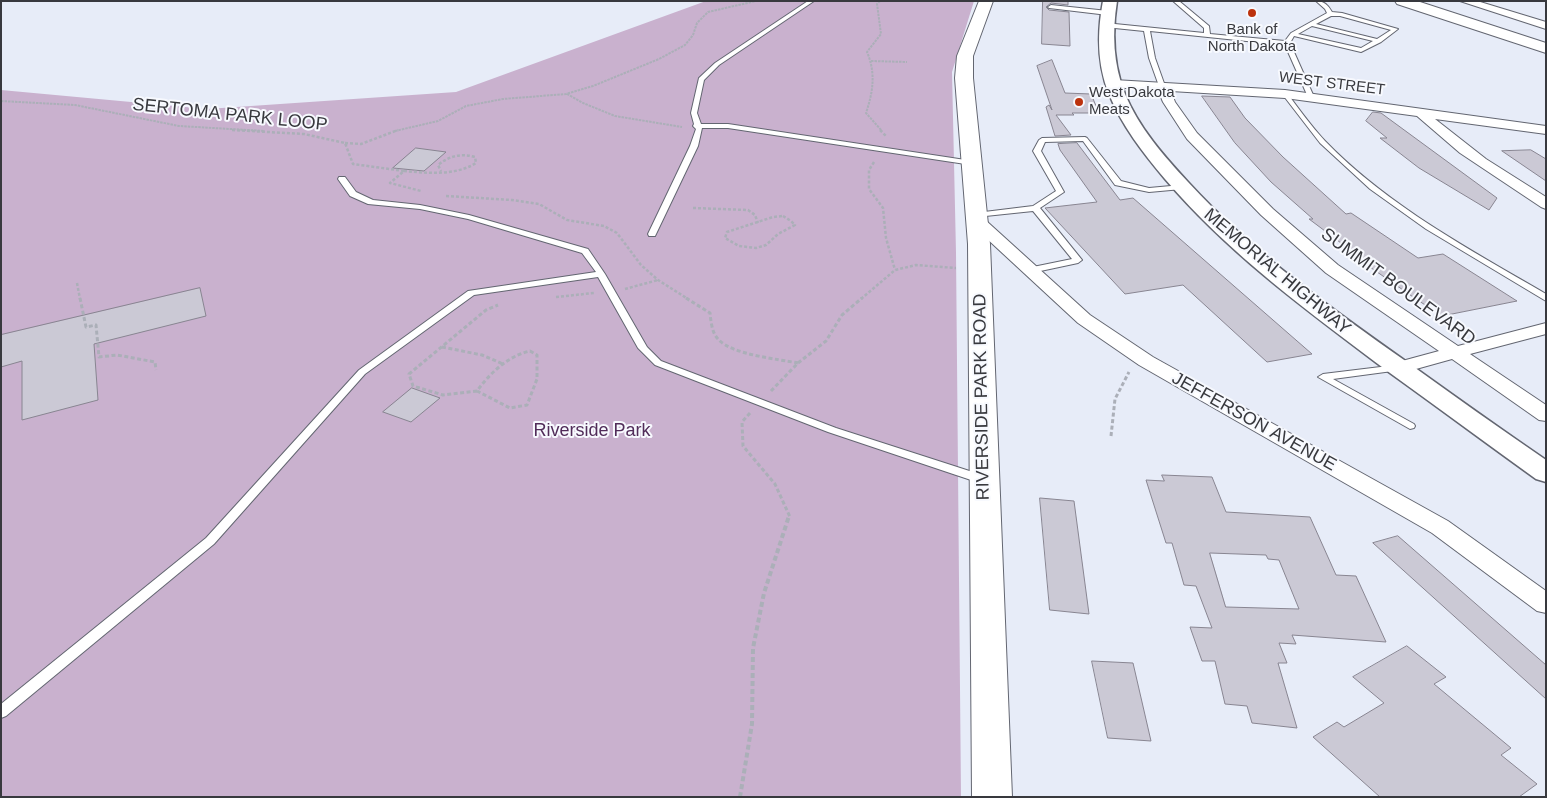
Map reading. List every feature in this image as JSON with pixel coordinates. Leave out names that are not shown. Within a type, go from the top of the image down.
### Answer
[{"type":"main road","name":"RIVERSIDE PARK ROAD","points":[[986,1],[965,56],[964,78],[980,270],[984,480],[990,636],[992,797]]},
{"type":"main road","points":[[1402,1],[1546,48]]},
{"type":"main road","points":[[1427,1],[1546,39]]},
{"type":"street","points":[[1465,1],[1546,26]]},
{"type":"street","name":"MEMORIAL HIGHWAY","points":[[1108,13],[1106,53],[1114,84],[1123,108],[1138,133],[1200,208],[1283,281],[1344,330],[1546,472]]},
{"type":"street","name":"WEST STREET","points":[[1114,84],[1285,94],[1546,130]]},
{"type":"street","name":"SUMMIT BOULEVARD","points":[[1162,86],[1169,102],[1192,136],[1267,212],[1332,269],[1546,415]]},
{"type":"street","points":[[1421,113],[1439,131],[1499,175],[1546,204]]},
{"type":"street","name":"JEFFERSON AVENUE","points":[[977,218],[1084,319],[1146,361],[1440,527],[1546,604]]},
{"type":"street","points":[[1398,368],[1546,328]]},
{"type":"lane","points":[[652,234],[694,146],[698,128],[694,113],[701,79],[717,64],[812,1]]},
{"type":"lane","points":[[1175,1],[1207,27],[1207,35]]},
{"type":"lane","points":[[1318,1],[1327,8],[1330,14]]},
{"type":"lane","points":[[1052,7],[1108,13],[1147,29],[1287,43]]},
{"type":"lane","points":[[1287,43],[1293,34],[1330,14],[1340,14],[1395,29],[1361,50],[1293,34]]},
{"type":"lane","points":[[1310,24],[1378,41]]},
{"type":"lane","points":[[1147,29],[1147,41],[1162,86]]},
{"type":"lane","points":[[1287,43],[1311,97]]},
{"type":"lane","points":[[1285,94],[1322,142],[1363,180],[1427,226],[1546,298]]},
{"type":"lane","points":[[698,128],[728,126],[972,163]]},
{"type":"lane","points":[[977,218],[1035,208],[1060,192],[1037,151],[1042,140],[1085,139],[1118,183],[1149,190],[1182,187]]},
{"type":"lane","points":[[342,178],[353,194],[371,202],[420,206],[459,215],[585,251],[611,291],[643,348],[658,363],[832,430],[984,480]]},
{"type":"lane","points":[[1030,270],[1078,260],[1035,208]]},
{"type":"lane","points":[[1,712],[210,541],[362,372],[471,293],[600,274]]},
{"type":"lane","points":[[1398,368],[1323,377],[1410,426]]},
{"type":"path","points":[[345,143],[361,144],[400,129],[438,121],[466,106],[520,97],[566,94],[602,82],[660,59],[685,46],[693,35],[697,22],[708,12],[756,1]]},
{"type":"path","points":[[872,61],[908,62]]},
{"type":"path","points":[[566,94],[583,104],[615,116],[698,128]]},
{"type":"path","name":"SERTOMA PARK LOOP","points":[[1,101],[85,107],[179,126],[292,132],[328,138],[345,143],[353,164],[404,171]]},
{"type":"path","points":[[421,191],[390,183],[404,171],[452,172],[471,167],[476,163],[475,157],[467,155],[444,159],[438,165],[441,171]]},
{"type":"path","points":[[440,195],[512,200],[539,204],[567,220],[604,226],[617,233],[641,265],[658,280],[710,313],[712,326],[719,341],[739,351],[798,363]]},
{"type":"path","points":[[693,208],[720,207],[748,210],[755,215],[758,223]]},
{"type":"path","points":[[780,215],[792,220],[795,224],[790,229],[780,233],[766,246],[740,247],[731,244],[725,238],[727,232],[758,223],[769,217],[780,215]]},
{"type":"path","points":[[740,797],[752,724],[753,648],[764,593],[790,517],[775,484],[743,446],[742,422],[798,363],[826,341],[842,314],[894,270],[916,265],[980,270]]},
{"type":"path","points":[[548,298],[611,291],[658,280]]},
{"type":"path","points":[[77,283],[86,327],[96,325],[99,357],[117,355],[155,362],[156,370]]},
{"type":"path","points":[[476,390],[488,374],[520,353],[530,351],[536,355],[537,379],[527,405],[510,408],[490,400],[476,390],[442,395],[413,386],[409,374],[486,310],[503,304]]},
{"type":"path","points":[[441,347],[482,355],[503,364]]},
{"type":"path","points":[[1111,436],[1115,399],[1128,373],[1146,361]]},
{"type":"green space","name":"Riverside Park","points":[[706,1],[974,1],[952,72],[956,253],[961,797],[1,797],[1,90],[207,109],[456,92]]},
{"type":"building","points":[[1043,1],[1068,1],[1068,5],[1051,3],[1046,7],[1049,10],[1069,12],[1070,46],[1042,44]]},
{"type":"building","points":[[1052,60],[1065,93],[1091,94],[1099,113],[1056,115],[1071,135],[1055,136],[1046,107],[1049,105],[1052,110],[1037,66]]},
{"type":"building","points":[[1202,96],[1230,97],[1245,118],[1283,157],[1346,214],[1351,213],[1418,258],[1443,254],[1517,301],[1442,316],[1367,265],[1369,264],[1309,219],[1313,219],[1271,182],[1235,143]]},
{"type":"building","points":[[1373,112],[1381,113],[1497,198],[1489,210],[1419,168],[1380,138],[1387,138],[1366,121]]},
{"type":"building","points":[[1077,143],[1120,200],[1133,198],[1312,354],[1267,362],[1183,285],[1125,294],[1045,208],[1097,202],[1060,150],[1058,144]]},
{"type":"building","points":[[416,148],[446,152],[424,171],[393,168]]},
{"type":"building","points":[[1531,150],[1546,159],[1546,181],[1502,151]]},
{"type":"building","points":[[200,288],[206,316],[94,344],[98,400],[22,420],[22,361],[1,367],[1,335]]},
{"type":"building","points":[[412,388],[440,398],[411,422],[383,412]]},
{"type":"building","points":[[1162,475],[1212,477],[1226,512],[1310,517],[1336,575],[1356,576],[1386,642],[1292,635],[1296,644],[1279,643],[1287,663],[1278,663],[1297,728],[1252,723],[1247,706],[1225,704],[1215,661],[1202,661],[1190,627],[1212,628],[1196,586],[1184,585],[1172,543],[1166,543],[1146,480],[1164,481]],"holes":[[[1210,553],[1266,555],[1268,559],[1279,560],[1299,609],[1226,607]]]},
{"type":"building","points":[[1040,498],[1074,501],[1089,614],[1050,610]]},
{"type":"building","points":[[1398,536],[1546,665],[1546,699],[1373,543]]},
{"type":"building","points":[[1407,646],[1446,677],[1434,684],[1511,748],[1501,755],[1537,784],[1519,797],[1380,797],[1313,737],[1337,722],[1344,727],[1384,703],[1353,677]]},
{"type":"building","points":[[1092,661],[1133,663],[1151,741],[1108,738]]},
{"type":"place","name":"Bank of North Dakota","points":[[1252,13]]},
{"type":"place","name":"West Dakota Meats","points":[[1079,102]]}]
